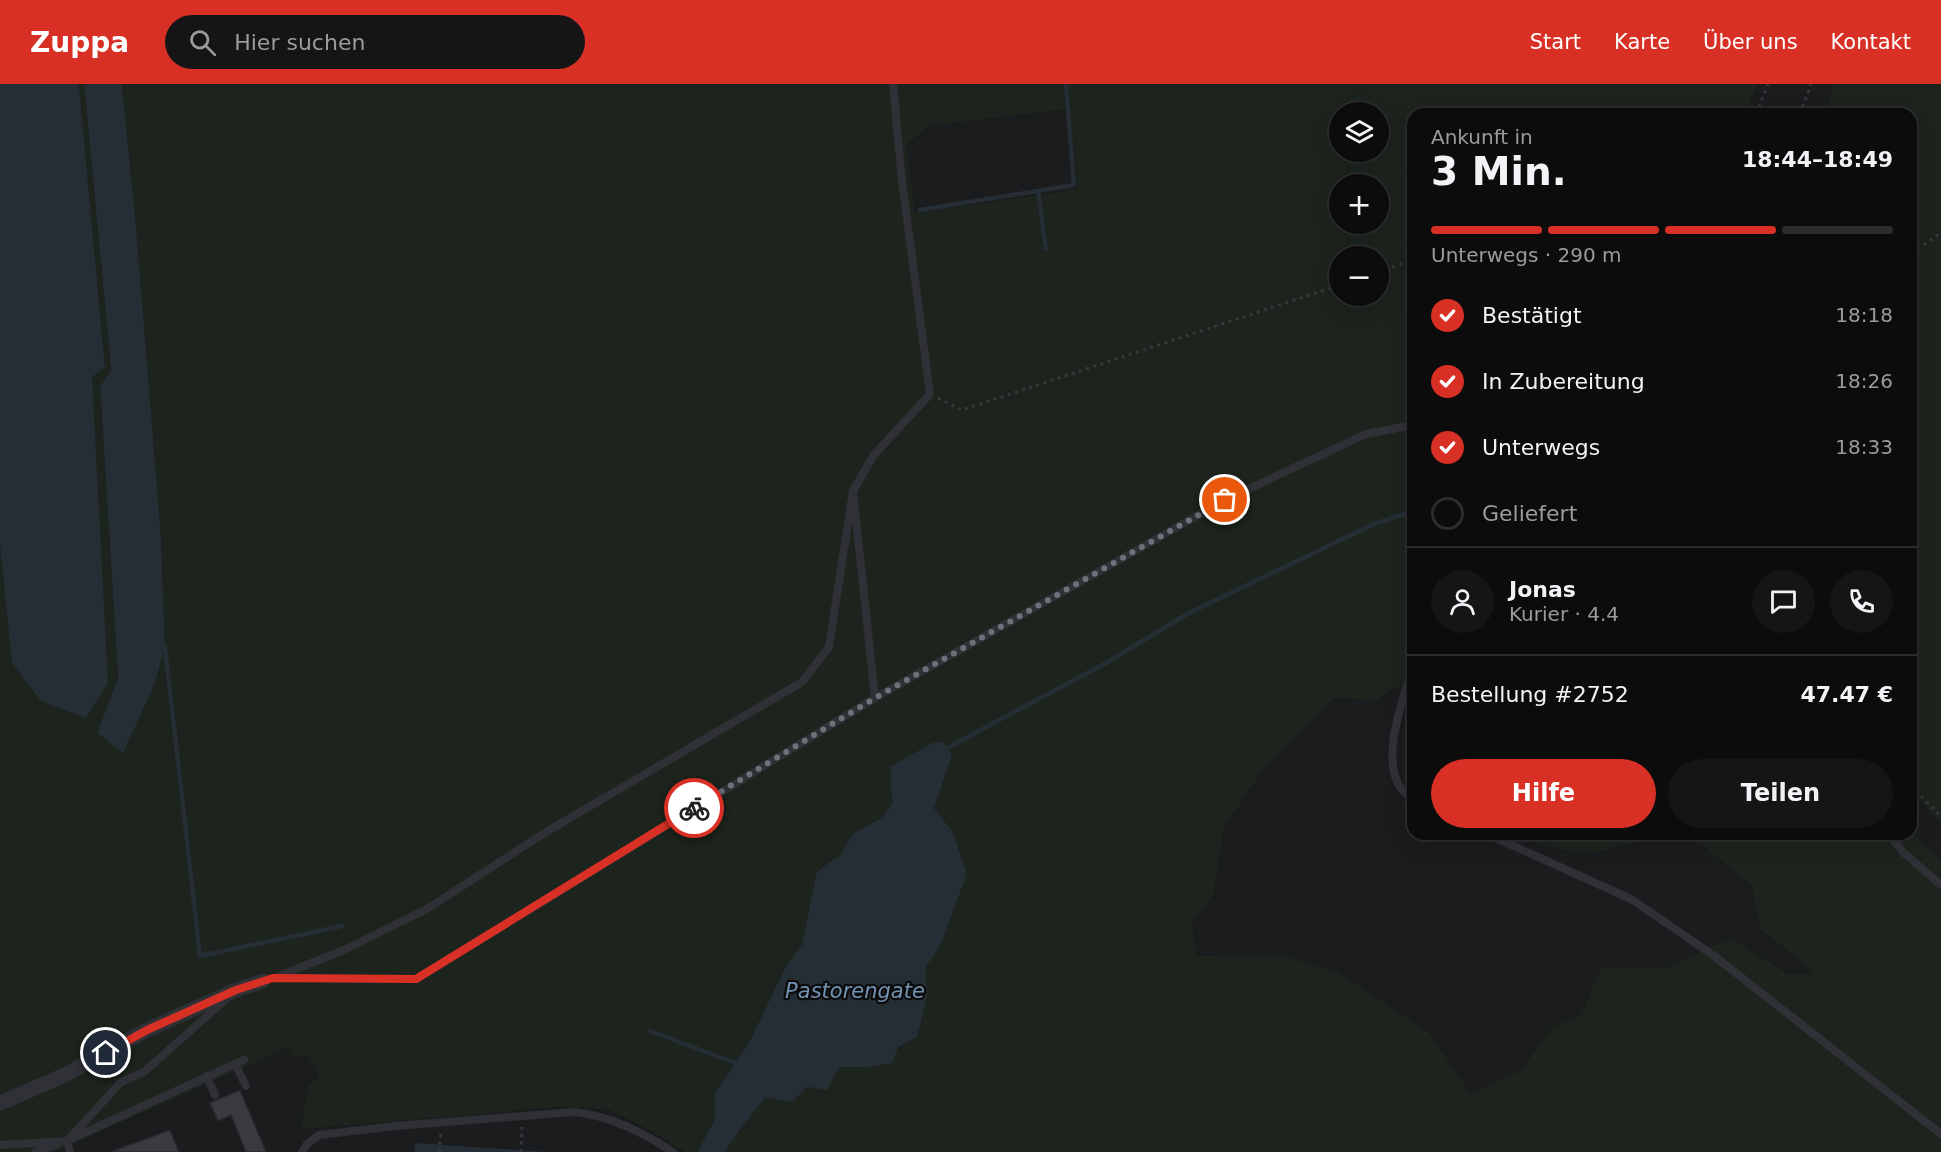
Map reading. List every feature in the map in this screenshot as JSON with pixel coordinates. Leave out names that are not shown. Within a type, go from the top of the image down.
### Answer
[{"type":"street","points":[[0,1103],[65,1076],[147,1030],[236,990],[268,980]]},
{"type":"lane","points":[[268,980],[344,950],[427,909],[546,832],[802,682],[829,647],[853,491],[873,456],[930,394],[902,181],[893,84]]},
{"type":"lane","points":[[268,980],[416,979],[875,698],[1225,500],[1366,434],[1407,425]]},
{"type":"lane","points":[[853,491],[875,698]]},
{"type":"lane","points":[[1407,687],[1396,724],[1391,756],[1397,779],[1407,795]]},
{"type":"lane","points":[[1500,840],[1631,899],[1713,955],[1941,1134]]},
{"type":"lane","points":[[1893,840],[1904,853],[1941,885]]},
{"type":"lane","points":[[0,1145],[67,1141],[122,1082],[144,1072],[236,990]]},
{"type":"lane","points":[[36,1152],[67,1141],[244,1060]]},
{"type":"lane","points":[[235,1064],[246,1086]]},
{"type":"lane","points":[[206,1076],[215,1095]]},
{"type":"lane","points":[[302,1152],[307,1144],[319,1135],[395,1126],[574,1112],[596,1114],[614,1120],[651,1138],[673,1152]]},
{"type":"lane","points":[[67,1141],[70,1152]]},
{"type":"path","points":[[1758,108],[1768,84]]},
{"type":"path","points":[[1802,108],[1811,84]]},
{"type":"path","points":[[1917,249],[1941,233]]},
{"type":"path","points":[[1389,268],[1407,262]]},
{"type":"path","points":[[930,394],[962,410],[1329,289]]},
{"type":"path","points":[[1917,791],[1941,817]]},
{"type":"path","points":[[521,1152],[523,1115]]},
{"type":"path","points":[[439,1152],[440,1140]]},
{"type":"shaded area","points":[[79,84],[84,84],[111,369],[100,386],[118,677],[97,733],[123,752],[154,686],[165,647],[161,536],[136,225],[122,84],[1757,84],[1747,108],[1407,108],[1407,688],[1396,687],[1377,701],[1334,698],[1261,773],[1224,828],[1214,894],[1192,924],[1198,956],[1277,954],[1337,972],[1430,1033],[1471,1095],[1521,1070],[1552,1027],[1581,1015],[1601,968],[1665,968],[1730,938],[1789,974],[1814,972],[1760,929],[1751,885],[1695,840],[1917,840],[1917,835],[1941,861],[1941,1152],[725,1152],[765,1098],[792,1102],[807,1087],[827,1089],[840,1067],[869,1067],[917,1037],[927,999],[926,967],[940,947],[967,874],[953,832],[934,808],[952,756],[890,767],[892,804],[881,818],[852,834],[841,854],[817,871],[802,944],[786,966],[749,1042],[715,1093],[715,1119],[697,1152],[685,1152],[655,1133],[608,1110],[561,1107],[301,1129],[308,1085],[319,1077],[307,1054],[293,1058],[288,1048],[55,1152],[0,1152],[0,546],[13,663],[92,377],[105,366]],"holes":[[[1070,109],[1077,189],[915,213],[907,145],[929,126]]]},
{"type":"shaded area","points":[[1757,84],[1941,84],[1917,108],[1747,108]]},
{"type":"shaded area","points":[[1834,84],[1941,84],[1941,825],[1917,799],[1917,108],[1827,108]]},
{"type":"shaded area","points":[[1070,109],[1077,189],[914,213],[907,145],[929,126]]},
{"type":"shaded area","points":[[1396,687],[1407,688],[1407,840],[1536,840],[1539,845],[1607,840],[1695,840],[1751,885],[1760,929],[1815,972],[1789,974],[1730,938],[1665,968],[1602,968],[1581,1015],[1552,1027],[1521,1070],[1471,1096],[1430,1033],[1277,954],[1198,956],[1192,924],[1214,894],[1224,828],[1261,773],[1334,698],[1377,701]]},
{"type":"shaded area","points":[[1917,799],[1941,825],[1941,861],[1917,835]]},
{"type":"shaded area","points":[[1535,840],[1645,840],[1587,854],[1538,845]]},
{"type":"shaded area","points":[[288,1048],[307,1053],[319,1077],[435,1117],[561,1107],[607,1110],[655,1133],[685,1152],[550,1152],[415,1143],[414,1152],[55,1152]]},
{"type":"water","points":[[0,84],[79,84],[105,367],[92,377],[108,683],[86,718],[41,701],[12,663],[0,546]]},
{"type":"water","points":[[84,84],[122,84],[136,225],[161,536],[165,647],[154,686],[123,753],[97,733],[118,677],[100,386],[111,369]]},
{"type":"water","name":"Pastorengate","points":[[944,742],[952,756],[934,808],[953,832],[967,874],[940,947],[926,967],[927,999],[917,1037],[898,1048],[892,1063],[869,1067],[840,1067],[827,1090],[807,1087],[792,1102],[765,1098],[725,1152],[697,1152],[715,1119],[715,1093],[749,1042],[786,966],[802,944],[817,871],[841,854],[852,834],[881,818],[892,804],[890,767],[932,743]]},
{"type":"water","points":[[415,1143],[550,1152],[414,1152]]},
{"type":"building","points":[[240,1090],[266,1152],[246,1152],[231,1115],[218,1121],[210,1103]]},
{"type":"building","points":[[170,1130],[179,1152],[113,1152],[113,1151]]},
{"type":"waterway","points":[[920,210],[1074,185],[1066,84]]},
{"type":"waterway","points":[[1038,191],[1046,249]]},
{"type":"waterway","points":[[945,752],[947,748],[1106,663],[1189,613],[1374,524],[1407,513]]},
{"type":"waterway","points":[[165,647],[200,956],[342,926]]},
{"type":"waterway","points":[[650,1031],[735,1063]]},
{"type":"way so far","points":[[694,808],[875,698],[1225,500]]},
{"type":"route","points":[[106,1053],[147,1030],[236,990],[273,978],[416,979],[694,808]]}]
